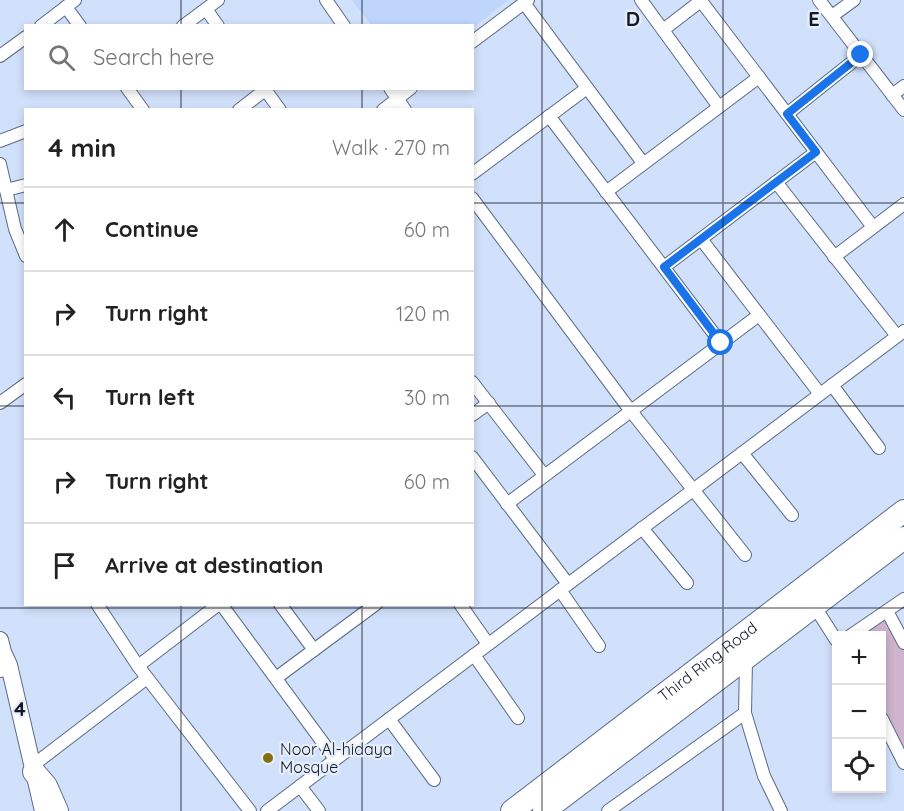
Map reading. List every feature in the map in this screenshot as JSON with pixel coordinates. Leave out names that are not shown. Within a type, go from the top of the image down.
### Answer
[{"type":"highway","name":"Third Ring Road","points":[[512,811],[637,728],[711,672],[904,511]]},
{"type":"highway","name":"Third Ring Road","points":[[711,672],[746,660],[904,538]]},
{"type":"highway","name":"Third Ring Road","points":[[544,811],[637,728]]},
{"type":"highway","points":[[33,769],[46,786],[57,811]]},
{"type":"main road","points":[[1,646],[1,671],[31,811]]},
{"type":"main road","points":[[1,646],[9,665],[43,811]]},
{"type":"street","points":[[186,24],[218,0]]},
{"type":"street","points":[[326,0],[343,24]]},
{"type":"street","points":[[641,0],[719,107]]},
{"type":"street","points":[[663,30],[702,0],[873,227]]},
{"type":"street","points":[[819,0],[904,110]]},
{"type":"street","points":[[832,16],[854,0]]},
{"type":"street","points":[[474,41],[526,2],[644,163]]},
{"type":"street","points":[[44,24],[71,3],[79,24]]},
{"type":"street","points":[[206,9],[217,24]]},
{"type":"street","points":[[0,56],[24,38]]},
{"type":"street","points":[[787,114],[861,55]]},
{"type":"street","points":[[606,192],[759,77]]},
{"type":"street","points":[[892,94],[904,86]]},
{"type":"street","points":[[474,172],[587,88]]},
{"type":"street","points":[[128,90],[142,108]]},
{"type":"street","points":[[241,108],[263,90]]},
{"type":"street","points":[[265,90],[278,108]]},
{"type":"street","points":[[391,90],[404,108]]},
{"type":"street","points":[[386,108],[408,90]]},
{"type":"street","points":[[549,116],[721,343]]},
{"type":"street","points":[[0,141],[24,132]]},
{"type":"street","points":[[664,267],[816,152]]},
{"type":"street","points":[[0,164],[17,236],[24,252]]},
{"type":"street","points":[[267,811],[901,334],[834,257],[776,182]]},
{"type":"street","points":[[6,190],[24,186]]},
{"type":"street","points":[[474,201],[630,410],[745,555]]},
{"type":"street","points":[[834,257],[904,204]]},
{"type":"street","points":[[701,239],[820,394]]},
{"type":"street","points":[[507,504],[759,315]]},
{"type":"street","points":[[474,384],[544,476]]},
{"type":"street","points":[[0,403],[24,385]]},
{"type":"street","points":[[832,385],[879,448]]},
{"type":"street","points":[[474,414],[489,403]]},
{"type":"street","points":[[742,453],[792,515]]},
{"type":"street","points":[[474,460],[564,587],[600,646]]},
{"type":"street","points":[[642,528],[687,583]]},
{"type":"street","points":[[857,631],[904,600]]},
{"type":"street","points":[[98,606],[138,666],[250,811]]},
{"type":"street","points":[[138,666],[217,606]]},
{"type":"street","points":[[222,606],[335,759]]},
{"type":"street","points":[[281,606],[314,650]]},
{"type":"street","points":[[276,678],[373,606]]},
{"type":"street","points":[[461,606],[488,644]]},
{"type":"street","points":[[815,607],[832,632]]},
{"type":"street","points":[[887,611],[904,643]]},
{"type":"street","points":[[474,655],[518,718]]},
{"type":"street","points":[[746,660],[745,713],[764,776],[781,811]]},
{"type":"street","points":[[33,769],[147,678]]},
{"type":"street","points":[[608,811],[627,805],[745,713]]},
{"type":"street","points":[[388,719],[434,780]]},
{"type":"street","points":[[886,727],[904,763]]},
{"type":"street","points":[[300,786],[319,811]]},
{"type":"shaded area","points":[[352,0],[508,0],[474,27],[474,24],[370,24]]},
{"type":"shaded area","points":[[887,612],[904,643],[904,761],[886,725],[886,631],[860,631]]},
{"type":"place","name":"Noor Al-hidaya Mosque","points":[[268,758]]},
{"type":"route","points":[[721,343],[664,267],[816,152],[787,114],[861,55]]}]
